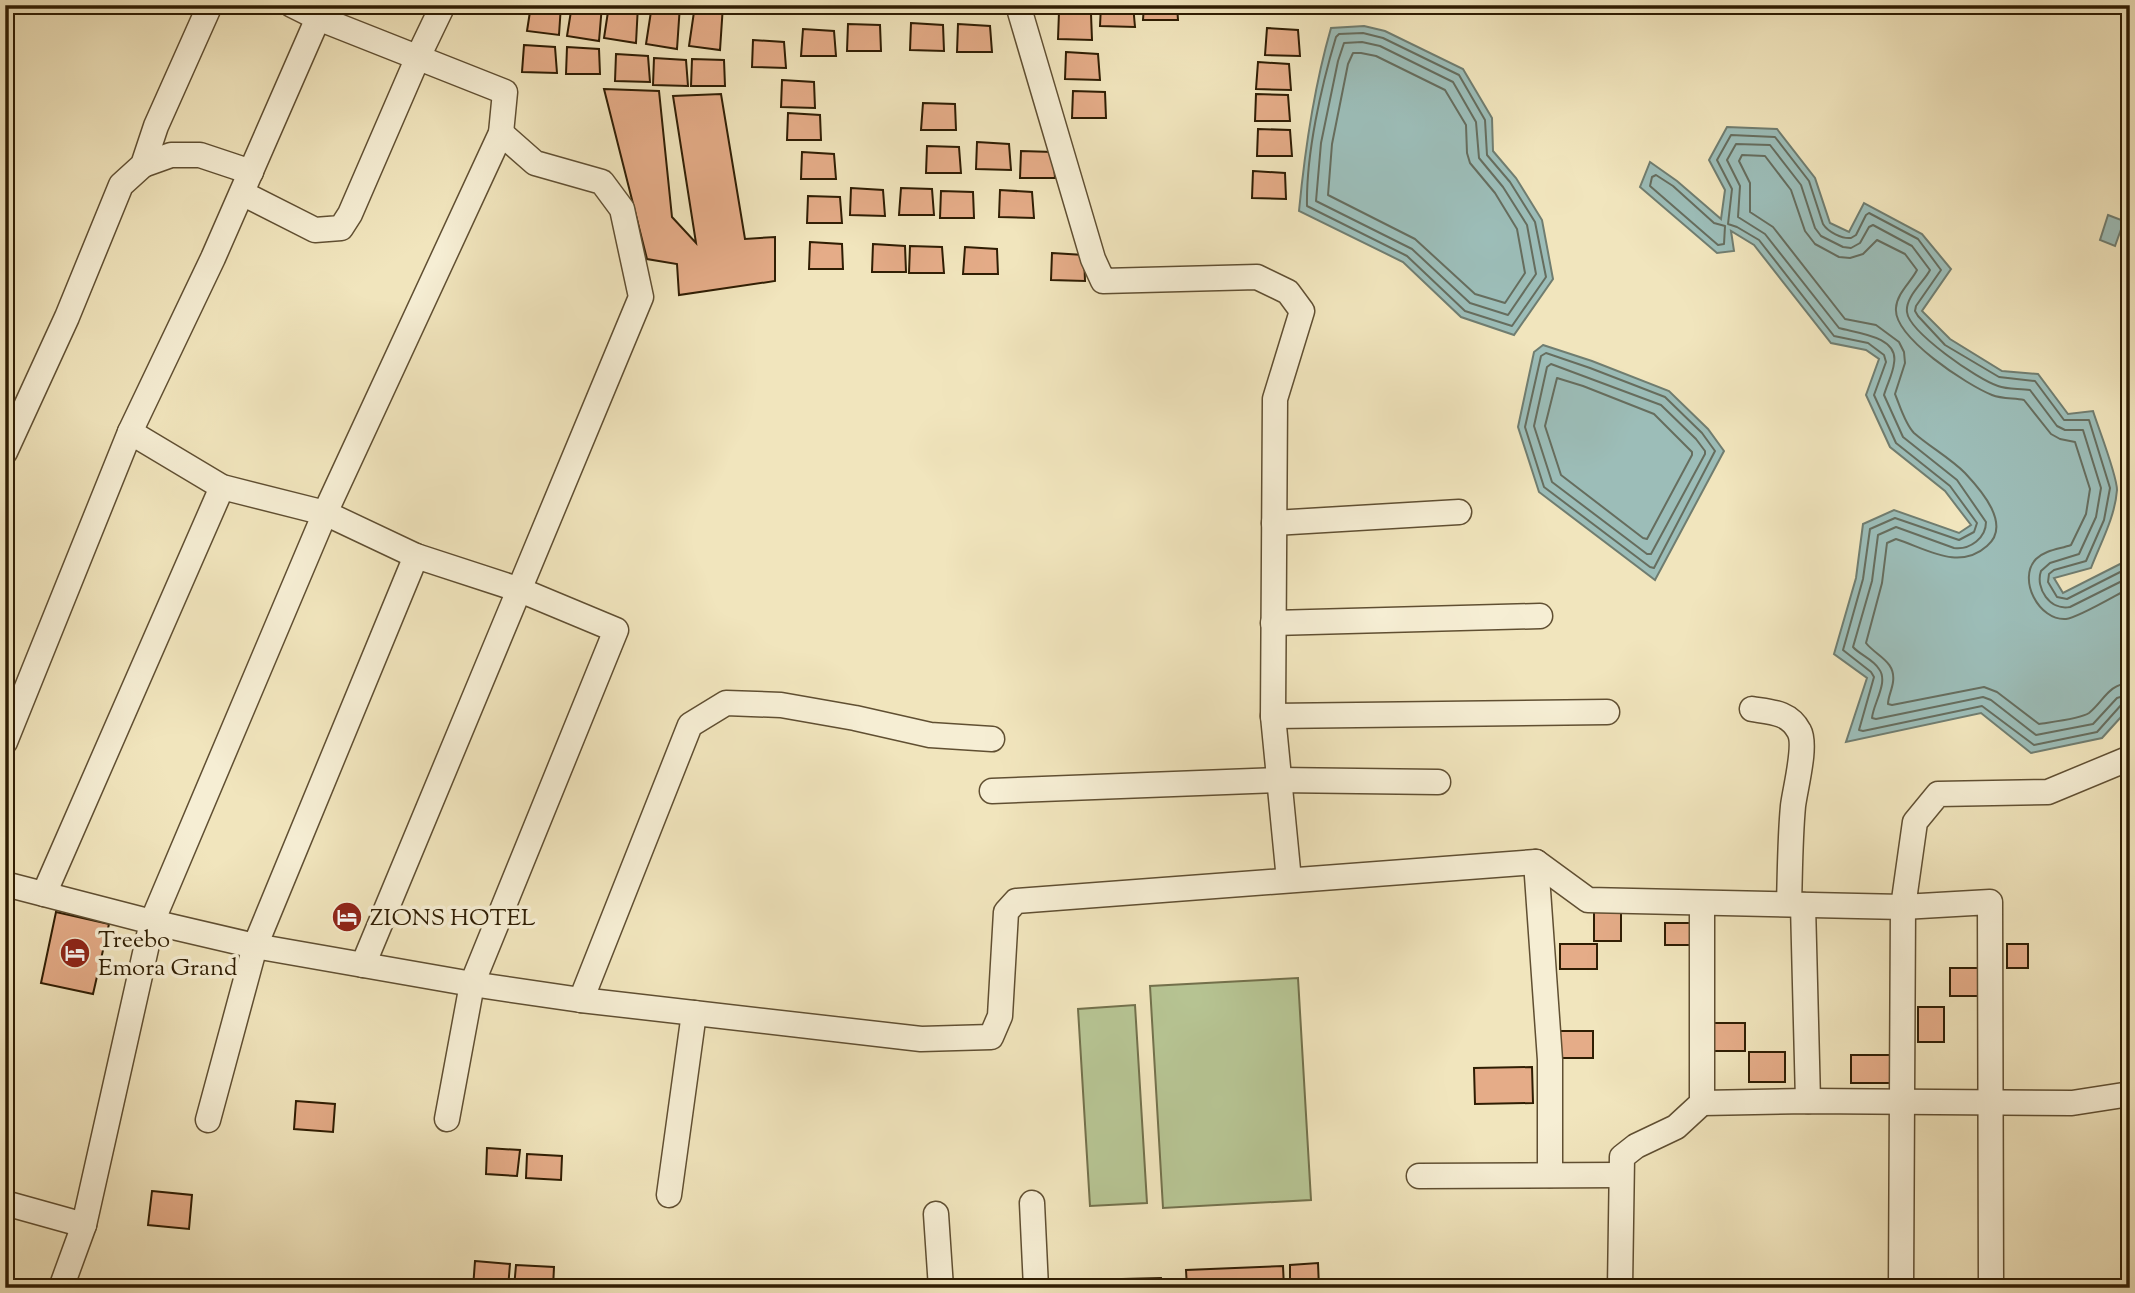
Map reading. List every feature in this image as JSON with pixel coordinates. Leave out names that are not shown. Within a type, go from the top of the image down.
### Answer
[{"type":"street","points":[[143,165],[156,126],[211,5]]},
{"type":"street","points":[[61,1288],[84,1225],[152,922],[325,513],[501,133],[505,92],[318,18],[292,5]]},
{"type":"street","points":[[5,452],[67,317],[121,184],[143,165],[171,155],[200,155],[246,182],[315,230],[341,228],[350,214],[443,5]]},
{"type":"street","points":[[1018,5],[1093,259],[1103,281],[1257,277],[1288,292],[1302,311],[1275,399],[1273,716],[1289,880]]},
{"type":"street","points":[[5,742],[130,432],[214,258],[318,18]]},
{"type":"street","points":[[363,965],[641,297],[622,209],[602,182],[535,163],[501,133]]},
{"type":"street","points":[[130,432],[222,487],[325,513],[416,556],[520,590],[616,630],[472,984],[447,1119]]},
{"type":"street","points":[[44,894],[222,487]]},
{"type":"street","points":[[1274,523],[1459,512]]},
{"type":"street","points":[[208,1120],[255,946],[416,556]]},
{"type":"street","points":[[1273,623],[1540,616]]},
{"type":"street","points":[[581,1000],[690,724],[726,703],[781,705],[930,735],[992,739]]},
{"type":"street","points":[[1752,709],[1790,718],[1801,733],[1800,770],[1793,806],[1808,1101]]},
{"type":"street","points":[[1273,716],[1607,712]]},
{"type":"street","points":[[1901,1288],[1903,906],[1915,822],[1938,794],[2048,792],[2130,758]]},
{"type":"street","points":[[992,792],[1278,780],[1438,782]]},
{"type":"street","points":[[5,884],[255,946],[472,984],[581,1000],[921,1039],[991,1037],[1000,1016],[1006,912],[1016,901],[1536,862],[1588,900],[1903,906],[1990,902],[1990,1288]]},
{"type":"street","points":[[1536,862],[1550,1060],[1550,1175]]},
{"type":"street","points":[[1702,903],[1702,1103]]},
{"type":"street","points":[[669,1195],[694,1013]]},
{"type":"street","points":[[1620,1288],[1622,1157],[1636,1146],[1676,1127],[1702,1103],[2072,1103],[2130,1094]]},
{"type":"street","points":[[1419,1176],[1620,1175]]},
{"type":"street","points":[[5,1203],[84,1225]]},
{"type":"street","points":[[1032,1203],[1036,1288]]},
{"type":"street","points":[[936,1214],[941,1288]]},
{"type":"green space","points":[[1298,978],[1311,1200],[1163,1208],[1150,986]]},
{"type":"green space","points":[[1135,1005],[1147,1203],[1090,1206],[1078,1009]]},
{"type":"water","points":[[1364,26],[1385,31],[1463,69],[1492,118],[1493,151],[1516,178],[1542,220],[1553,279],[1514,335],[1461,317],[1403,262],[1299,211],[1311,118],[1331,28]]},
{"type":"water","points":[[1727,127],[1777,129],[1815,178],[1830,223],[1849,232],[1864,203],[1922,234],[1951,269],[1922,311],[1950,339],[2002,371],[2038,374],[2068,414],[2093,411],[2116,483],[2114,510],[2091,568],[2054,578],[2063,593],[2130,559],[2130,707],[2102,738],[2031,753],[1981,713],[1846,742],[1867,678],[1834,654],[1856,578],[1863,524],[1894,510],[1959,533],[1971,525],[1945,491],[1890,447],[1866,395],[1879,359],[1866,350],[1831,343],[1754,245],[1731,231],[1734,251],[1717,253],[1640,187],[1650,162],[1721,219],[1725,190],[1709,160]]},
{"type":"water","points":[[2108,215],[2124,221],[2115,246],[2100,240]]},
{"type":"water","points":[[1543,345],[1669,391],[1708,429],[1724,451],[1655,580],[1539,492],[1518,427],[1534,352]]},
{"type":"building","points":[[531,5],[561,5],[559,35],[527,31]]},
{"type":"building","points":[[572,5],[602,5],[599,41],[567,36]]},
{"type":"building","points":[[609,5],[638,5],[636,43],[604,38]]},
{"type":"building","points":[[652,5],[680,5],[677,49],[646,44]]},
{"type":"building","points":[[695,5],[723,5],[720,50],[689,46]]},
{"type":"building","points":[[1101,5],[1133,5],[1135,27],[1100,26]]},
{"type":"building","points":[[1144,5],[1177,5],[1178,20],[1143,20]]},
{"type":"building","points":[[1059,12],[1091,14],[1092,40],[1058,39]]},
{"type":"building","points":[[911,23],[943,25],[944,51],[910,50]]},
{"type":"building","points":[[848,24],[880,25],[881,51],[847,51]]},
{"type":"building","points":[[958,24],[990,26],[992,52],[957,52]]},
{"type":"building","points":[[1267,28],[1298,30],[1300,56],[1265,55]]},
{"type":"building","points":[[803,29],[834,31],[836,56],[801,56]]},
{"type":"building","points":[[753,40],[784,42],[786,68],[752,67]]},
{"type":"building","points":[[524,45],[555,47],[557,73],[522,72]]},
{"type":"building","points":[[567,47],[599,49],[600,74],[566,74]]},
{"type":"building","points":[[1066,52],[1098,54],[1100,80],[1065,79]]},
{"type":"building","points":[[616,54],[648,56],[650,82],[615,81]]},
{"type":"building","points":[[654,58],[686,60],[688,86],[653,85]]},
{"type":"building","points":[[692,59],[724,60],[725,86],[691,86]]},
{"type":"building","points":[[1258,62],[1289,64],[1291,90],[1256,89]]},
{"type":"building","points":[[782,80],[814,82],[815,108],[781,107]]},
{"type":"building","points":[[604,89],[659,91],[672,217],[696,243],[673,96],[721,94],[745,239],[775,237],[775,281],[679,295],[677,264],[647,259]]},
{"type":"building","points":[[1073,91],[1105,92],[1106,118],[1072,118]]},
{"type":"building","points":[[1256,94],[1288,95],[1290,121],[1255,121]]},
{"type":"building","points":[[923,103],[955,104],[956,130],[921,130]]},
{"type":"building","points":[[788,113],[820,115],[821,140],[787,140]]},
{"type":"building","points":[[1258,129],[1290,130],[1292,156],[1257,156]]},
{"type":"building","points":[[977,142],[1009,144],[1011,170],[976,169]]},
{"type":"building","points":[[927,146],[959,147],[961,173],[926,173]]},
{"type":"building","points":[[1021,151],[1053,152],[1055,178],[1020,178]]},
{"type":"building","points":[[802,152],[834,154],[836,179],[801,179]]},
{"type":"building","points":[[1253,171],[1285,173],[1286,199],[1252,198]]},
{"type":"building","points":[[851,188],[883,190],[885,216],[850,215]]},
{"type":"building","points":[[901,188],[932,189],[934,215],[899,215]]},
{"type":"building","points":[[1000,190],[1032,192],[1034,218],[999,217]]},
{"type":"building","points":[[941,191],[973,192],[974,218],[940,218]]},
{"type":"building","points":[[808,196],[840,197],[842,223],[807,223]]},
{"type":"building","points":[[810,242],[842,244],[843,269],[809,269]]},
{"type":"building","points":[[873,244],[905,246],[906,272],[872,272]]},
{"type":"building","points":[[910,246],[942,247],[944,273],[909,273]]},
{"type":"building","points":[[965,247],[997,249],[998,274],[963,274]]},
{"type":"building","points":[[1052,253],[1084,255],[1085,281],[1051,280]]},
{"type":"building","points":[[1594,910],[1621,910],[1621,941],[1594,941]]},
{"type":"building","name":"Treebo Emora Grand","points":[[56,912],[109,924],[93,994],[41,983]]},
{"type":"building","points":[[1665,923],[1690,923],[1690,945],[1665,945]]},
{"type":"building","points":[[1560,944],[1597,944],[1597,969],[1560,969]]},
{"type":"building","points":[[2007,944],[2028,944],[2028,968],[2007,968]]},
{"type":"building","points":[[1950,968],[1983,968],[1983,996],[1950,996]]},
{"type":"building","points":[[1918,1007],[1944,1007],[1944,1042],[1918,1042]]},
{"type":"building","points":[[1713,1023],[1745,1023],[1745,1051],[1713,1051]]},
{"type":"building","points":[[1558,1031],[1593,1031],[1593,1058],[1558,1058]]},
{"type":"building","points":[[1749,1052],[1785,1052],[1785,1082],[1749,1082]]},
{"type":"building","points":[[1851,1055],[1890,1055],[1890,1083],[1851,1083]]},
{"type":"building","points":[[1532,1067],[1533,1103],[1475,1104],[1474,1068]]},
{"type":"building","points":[[296,1101],[335,1104],[333,1132],[294,1129]]},
{"type":"building","points":[[487,1148],[520,1150],[517,1176],[486,1174]]},
{"type":"building","points":[[527,1154],[562,1156],[561,1180],[526,1178]]},
{"type":"building","points":[[152,1191],[192,1195],[189,1229],[148,1225]]},
{"type":"building","points":[[475,1261],[510,1264],[508,1288],[473,1288]]},
{"type":"building","points":[[1318,1263],[1319,1288],[1290,1288],[1290,1265]]},
{"type":"building","points":[[516,1265],[554,1267],[553,1288],[514,1288]]},
{"type":"building","points":[[1283,1266],[1284,1288],[1187,1288],[1186,1270]]},
{"type":"building","points":[[1161,1278],[1162,1286],[1176,1285],[1177,1288],[1124,1288],[1123,1279]]},
{"type":"place","name":"ZIONS HOTEL","points":[[347,917]]},
{"type":"place","name":"Treebo Emora Grand","points":[[75,953]]}]
